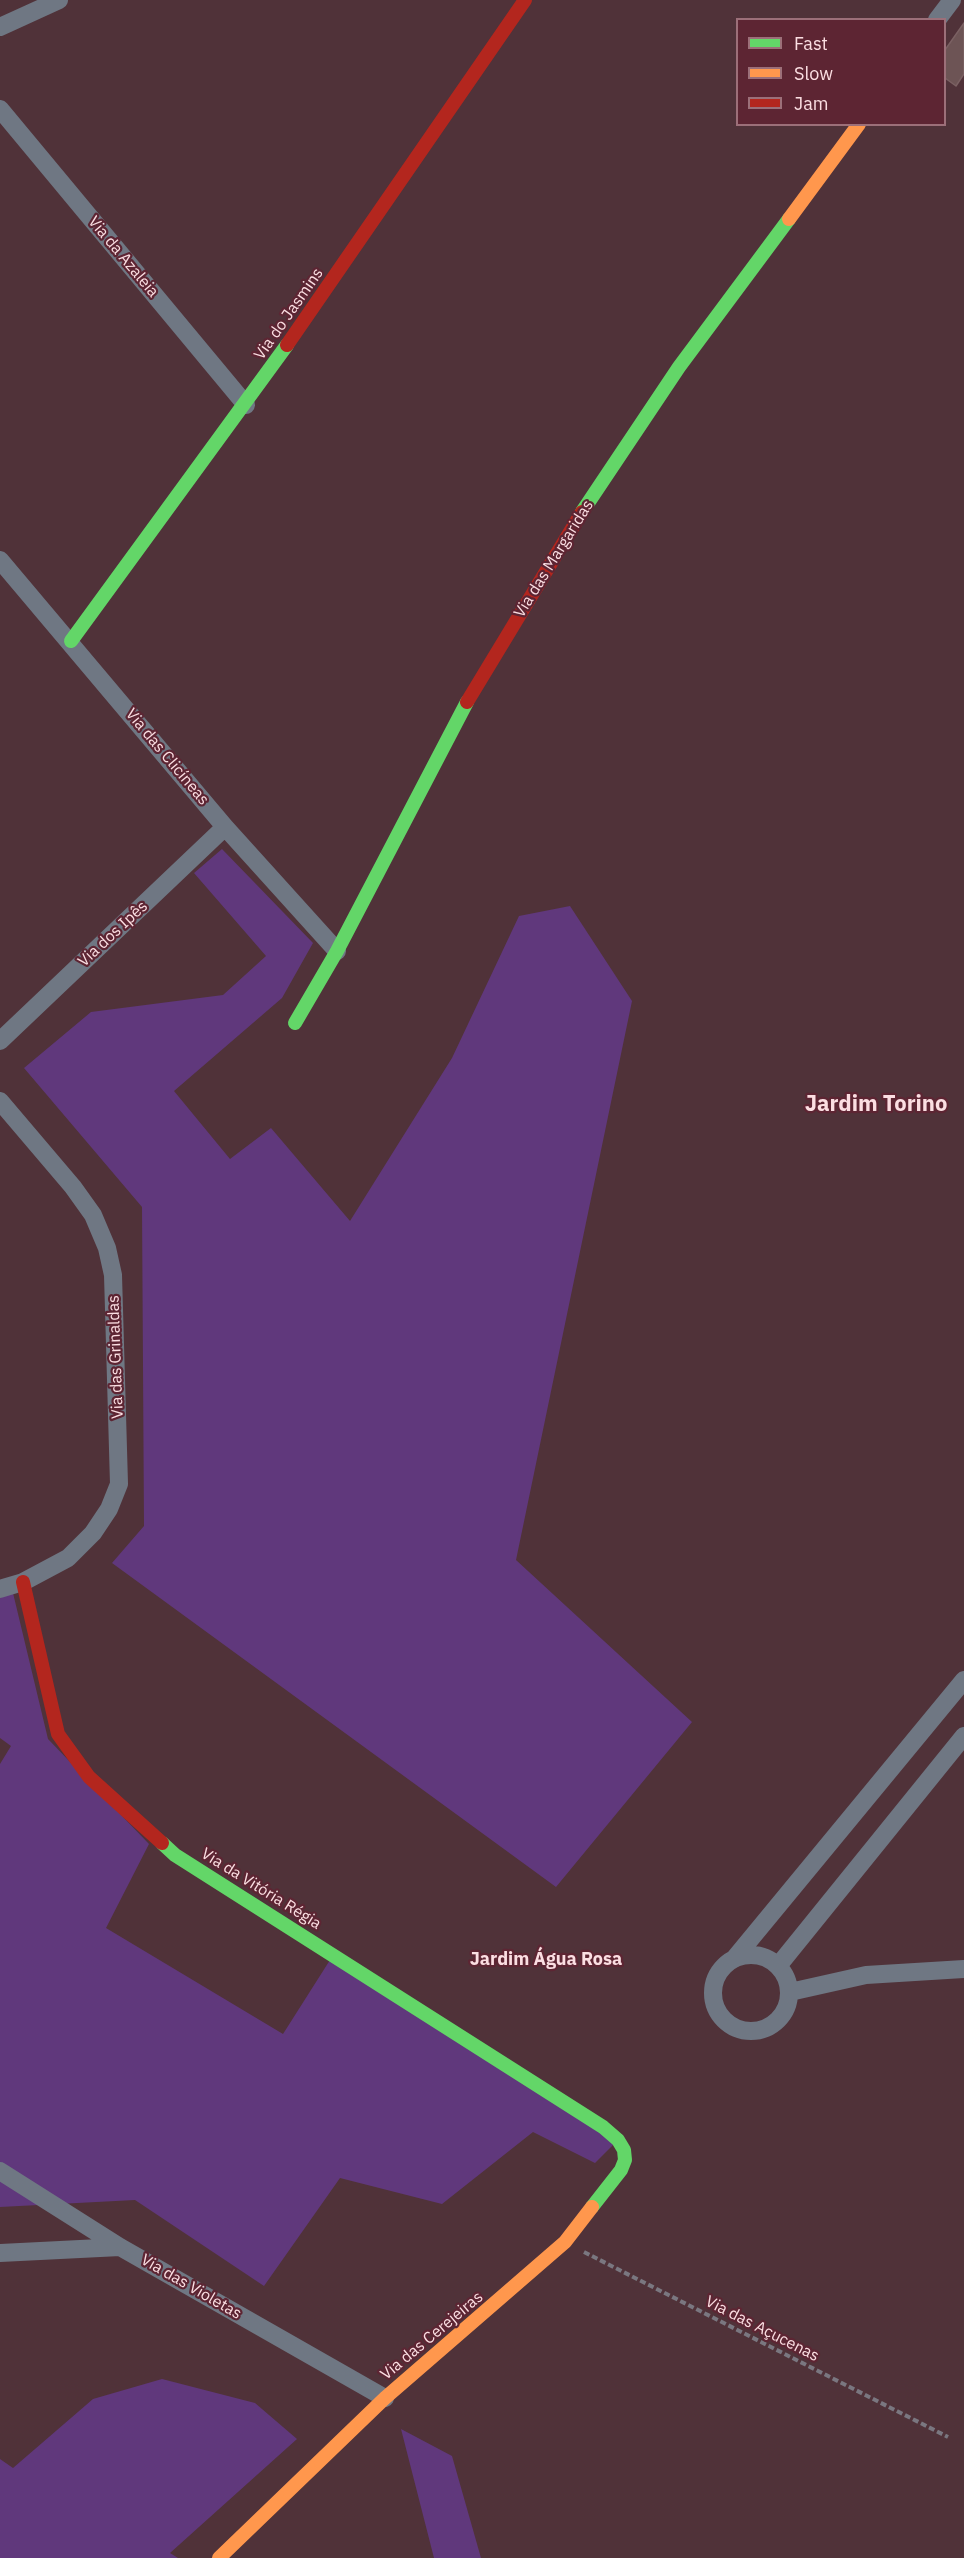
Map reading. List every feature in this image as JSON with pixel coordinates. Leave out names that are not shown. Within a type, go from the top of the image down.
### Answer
[{"type":"street","points":[[0,27],[59,0]]},
{"type":"street","name":"Via do Jasmins","points":[[71,641],[246,405],[525,0]]},
{"type":"street","points":[[938,18],[952,0]]},
{"type":"street","name":"Via da Azaleia","points":[[0,109],[246,405]]},
{"type":"street","name":"Via das Margaridas","points":[[296,1023],[337,951],[470,697],[564,538],[679,367],[858,126]]},
{"type":"street","name":"Via das Clicíneas","points":[[0,560],[71,641],[225,827],[337,951]]},
{"type":"street","name":"Via dos Ipês","points":[[0,1041],[225,827]]},
{"type":"street","name":"Via das Grinaldas","points":[[0,1101],[73,1187],[93,1215],[107,1248],[113,1275],[119,1484],[110,1509],[93,1533],[68,1558],[23,1582],[0,1589]]},
{"type":"street","name":"Via da Vitória Régia","points":[[23,1582],[58,1734],[89,1777],[175,1855],[603,2127]]},
{"type":"street","points":[[734,1959],[754,1955],[765,1957],[778,1966],[787,1980],[790,1992],[784,2014],[765,2030],[739,2030],[728,2024],[719,2014],[714,2002],[713,1989],[716,1977],[724,1966],[734,1959],[964,1680]]},
{"type":"street","points":[[778,1966],[964,1736]]},
{"type":"street","points":[[790,1992],[866,1975],[964,1969]]},
{"type":"street","name":"Via das Cerejeiras","points":[[219,2558],[385,2398],[565,2242],[599,2202],[621,2170],[625,2160],[624,2150],[618,2140],[603,2127]]},
{"type":"street","name":"Via das Violetas","points":[[0,2171],[120,2247],[385,2398]]},
{"type":"street","points":[[0,2253],[120,2247]]},
{"type":"path","name":"Via das Açucenas","points":[[565,2242],[948,2437]]},
{"type":"shaded area","points":[[222,849],[313,943],[282,998],[174,1091],[230,1159],[271,1128],[350,1221],[452,1058],[519,916],[570,906],[632,1001],[516,1560],[692,1722],[556,1887],[112,1563],[144,1526],[142,1207],[24,1068],[91,1012],[223,995],[266,956],[194,873]]},
{"type":"shaded area","points":[[13,1593],[48,1739],[149,1844],[106,1928],[283,2034],[330,1960],[618,2140],[595,2163],[533,2132],[442,2204],[340,2178],[264,2286],[135,2200],[0,2207],[0,1764],[11,1746],[0,1738],[0,1597]]},
{"type":"shaded area","points":[[162,2379],[255,2403],[297,2439],[170,2553],[178,2558],[0,2558],[0,2459],[13,2468],[93,2399]]},
{"type":"shaded area","points":[[401,2429],[452,2456],[481,2558],[434,2558]]},
{"type":"building","points":[[964,23],[964,74],[956,86],[946,79],[946,49]]},
{"type":"traffic: fast","points":[[582,512],[679,367],[789,219]]},
{"type":"traffic: fast","points":[[71,641],[287,345]]},
{"type":"traffic: fast","points":[[295,1023],[337,951],[467,702]]},
{"type":"traffic: fast","points":[[162,1843],[175,1855],[603,2127],[618,2140],[624,2150],[625,2160],[621,2170],[592,2207]]},
{"type":"traffic: slow","points":[[789,219],[858,126]]},
{"type":"traffic: slow","points":[[219,2558],[385,2398],[565,2242],[592,2207]]},
{"type":"traffic: jam","points":[[287,345],[525,0]]},
{"type":"traffic: jam","points":[[467,702],[582,512]]},
{"type":"traffic: jam","points":[[23,1582],[58,1734],[89,1777],[162,1843]]},
{"type":"district","name":"Jardim Torino","points":[[876,1105]]},
{"type":"district","name":"Jardim Água Rosa","points":[[546,1960]]}]
